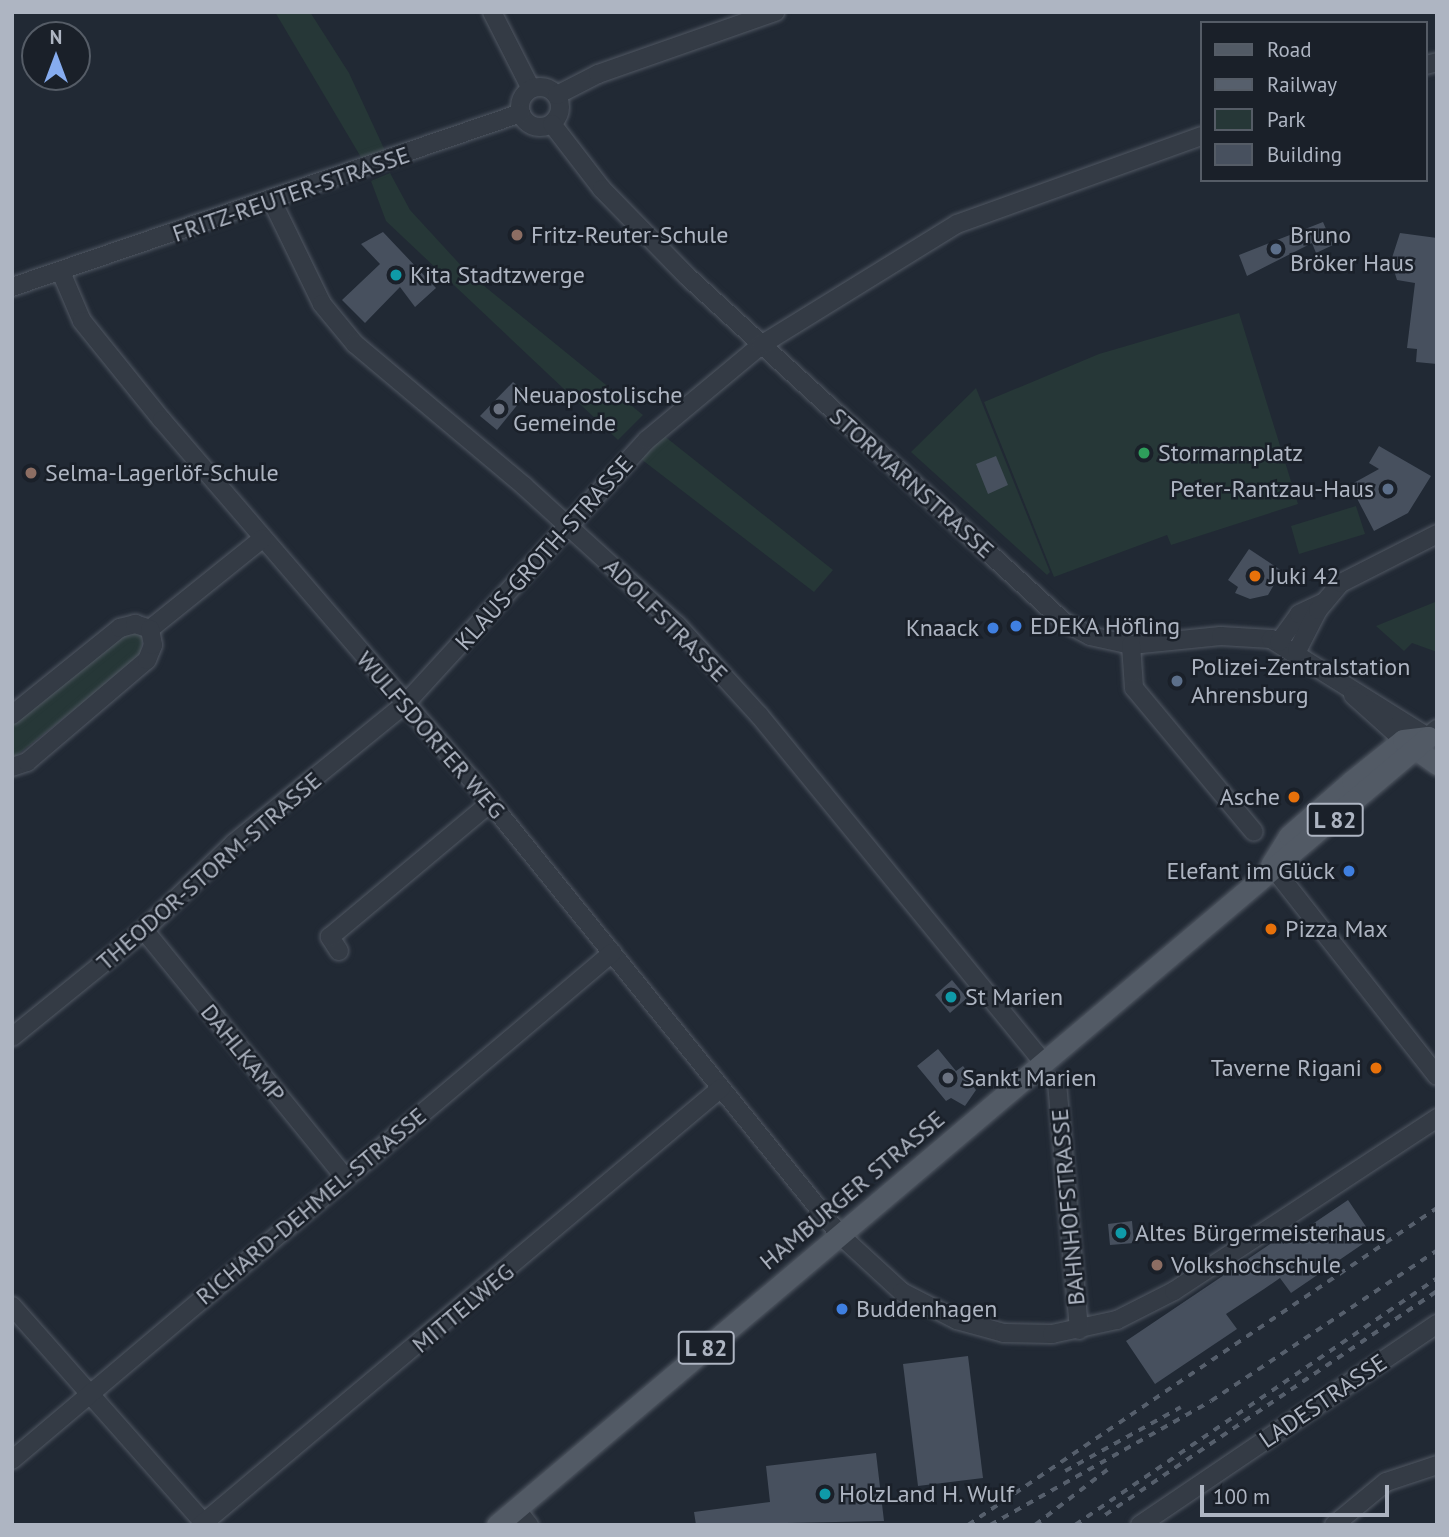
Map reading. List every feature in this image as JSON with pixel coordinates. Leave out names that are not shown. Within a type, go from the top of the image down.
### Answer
[{"type":"main road","name":"HAMBURGER STRASSE","points":[[497,1525],[523,1517],[840,1234],[1044,1063],[1271,865],[1289,836],[1424,740]]},
{"type":"main road","points":[[1424,740],[1437,764]]},
{"type":"street","points":[[492,12],[531,89]]},
{"type":"street","points":[[557,95],[598,74],[775,12]]},
{"type":"street","points":[[545,88],[557,95],[561,110],[552,124],[535,127],[521,113],[521,100],[531,89],[545,88]]},
{"type":"street","name":"FRITZ-REUTER-STRASSE","points":[[61,272],[521,113]]},
{"type":"street","name":"STORMARNSTRASSE","points":[[552,124],[638,228],[761,345],[1060,619],[1081,633],[1131,645],[1221,636],[1279,642]]},
{"type":"street","name":"KLAUS-GROTH-STRASSE","points":[[405,704],[571,528],[647,440],[761,345],[957,224],[1200,137]]},
{"type":"street","name":"ADOLFSTRASSE","points":[[272,201],[322,304],[355,344],[648,596],[759,715],[1044,1063]]},
{"type":"street","points":[[12,288],[61,272]]},
{"type":"street","name":"WULFSDORFER WEG","points":[[61,272],[82,321],[262,539],[490,803],[840,1234]]},
{"type":"street","points":[[1297,651],[1323,603],[1358,570],[1437,534]]},
{"type":"street","points":[[150,629],[262,539]]},
{"type":"street","points":[[1323,603],[1299,614],[1279,642],[1297,651],[1424,740]]},
{"type":"street","points":[[12,715],[120,628],[135,624],[150,629]]},
{"type":"street","points":[[12,767],[27,762],[147,660],[153,645],[150,629]]},
{"type":"street","points":[[1131,645],[1134,688],[1254,832]]},
{"type":"street","points":[[1339,680],[1424,740]]},
{"type":"street","name":"THEODOR-STORM-STRASSE","points":[[12,1037],[144,930],[234,844],[405,704]]},
{"type":"street","points":[[339,951],[330,937],[490,803]]},
{"type":"street","points":[[1271,865],[1437,1076]]},
{"type":"street","name":"DAHLKAMP","points":[[144,930],[343,1175]]},
{"type":"street","name":"RICHARD-DEHMEL-STRASSE","points":[[12,1460],[343,1175],[612,953]]},
{"type":"street","name":"BAHNHOFSTRASSE","points":[[1057,1083],[1079,1330]]},
{"type":"street","name":"MITTELWEG","points":[[203,1524],[721,1088]]},
{"type":"street","name":"BAHNHOFSTRASSE","points":[[840,1234],[902,1292],[957,1320],[1022,1334],[1079,1330],[1164,1297],[1437,1118]]},
{"type":"street","points":[[12,1306],[203,1524]]},
{"type":"street","name":"LADESTRASSE","points":[[1140,1525],[1437,1324]]},
{"type":"street","points":[[1334,1525],[1386,1482],[1437,1465]]},
{"type":"green space","points":[[275,12],[310,12],[349,73],[387,155],[365,164]]},
{"type":"green space","points":[[390,173],[410,210],[467,272],[643,415],[618,440],[386,221],[371,181]]},
{"type":"green space","name":"Stormarnplatz","points":[[1239,313],[1298,504],[1171,545],[1167,535],[1054,577],[984,402],[1099,354]]},
{"type":"green space","points":[[976,388],[1050,572],[1047,575],[911,452]]},
{"type":"green space","points":[[663,435],[833,570],[814,592],[641,459]]},
{"type":"green space","points":[[1356,506],[1365,534],[1299,554],[1291,526]]},
{"type":"green space","points":[[1435,602],[1437,652],[1412,643],[1404,651],[1376,626]]},
{"type":"green space","points":[[126,630],[143,635],[140,658],[12,759],[12,723]]},
{"type":"building","name":"Bruno Bröker Haus","points":[[1323,222],[1333,245],[1316,253],[1312,243],[1247,276],[1239,255]]},
{"type":"building","name":"Kita Stadtzwerge","points":[[383,232],[436,288],[415,307],[400,287],[365,323],[342,300],[380,264],[361,244]]},
{"type":"building","points":[[1400,233],[1437,238],[1437,364],[1416,362],[1417,349],[1407,348],[1415,283],[1397,280],[1391,261]]},
{"type":"building","name":"Neuapostolische Gemeinde","points":[[513,382],[527,393],[497,430],[480,416]]},
{"type":"building","name":"Peter-Rantzau-Haus","points":[[1379,446],[1431,476],[1408,513],[1374,531],[1350,485],[1379,469],[1369,463]]},
{"type":"building","points":[[996,456],[1008,485],[988,494],[976,464]]},
{"type":"building","name":"Juki 42","points":[[1249,549],[1282,571],[1268,595],[1250,599],[1235,593],[1238,587],[1228,580]]},
{"type":"building","name":"St Marien","points":[[952,980],[967,998],[950,1013],[935,995]]},
{"type":"building","name":"Sankt Marien","points":[[938,1049],[956,1071],[963,1066],[971,1076],[968,1080],[976,1090],[965,1106],[951,1098],[946,1101],[917,1066]]},
{"type":"building","points":[[1348,1200],[1373,1237],[1291,1293],[1280,1278],[1226,1314],[1237,1329],[1155,1384],[1126,1341],[1279,1238],[1283,1244]]},
{"type":"building","name":"Altes Bürgermeisterhaus","points":[[1132,1221],[1134,1243],[1110,1245],[1108,1224]]},
{"type":"building","name":"HolzLand H. Wulf","points":[[968,1356],[983,1478],[918,1486],[903,1364]]},
{"type":"building","name":"HolzLand H. Wulf","points":[[876,1453],[884,1521],[696,1525],[694,1512],[770,1502],[766,1466]]},
{"type":"railway","points":[[968,1525],[1437,1208]]},
{"type":"railway","points":[[990,1525],[1211,1401],[1437,1250]]},
{"type":"railway","points":[[1075,1525],[1437,1278]]},
{"type":"railway","points":[[1105,1515],[1437,1291]]},
{"type":"railway","points":[[1065,1471],[1181,1407]]},
{"type":"railway","points":[[1035,1525],[1107,1470]]},
{"type":"place","name":"Fritz-Reuter-Schule","points":[[517,235]]},
{"type":"place","name":"Bruno Bröker Haus","points":[[1276,249]]},
{"type":"place","name":"Kita Stadtzwerge","points":[[396,275]]},
{"type":"place","name":"Neuapostolische Gemeinde","points":[[499,409]]},
{"type":"place","name":"Stormarnplatz","points":[[1144,453]]},
{"type":"place","name":"Selma-Lagerlöf-Schule","points":[[31,473]]},
{"type":"place","name":"Peter-Rantzau-Haus","points":[[1388,489]]},
{"type":"place","name":"Juki 42","points":[[1255,576]]},
{"type":"place","name":"EDEKA Höfling","points":[[1016,626]]},
{"type":"place","name":"Knaack","points":[[993,628]]},
{"type":"place","name":"Polizei-Zentralstation Ahrensburg","points":[[1177,681]]},
{"type":"place","name":"Asche","points":[[1294,797]]},
{"type":"place","name":"Elefant im Glück","points":[[1349,871]]},
{"type":"place","name":"Pizza Max","points":[[1271,929]]},
{"type":"place","name":"St Marien","points":[[951,997]]},
{"type":"place","name":"Taverne Rigani","points":[[1376,1068]]},
{"type":"place","name":"Sankt Marien","points":[[948,1078]]},
{"type":"place","name":"Altes Bürgermeisterhaus","points":[[1121,1233]]},
{"type":"place","name":"Volkshochschule","points":[[1157,1265]]},
{"type":"place","name":"Buddenhagen","points":[[842,1309]]},
{"type":"place","name":"HolzLand H. Wulf","points":[[825,1494]]}]
